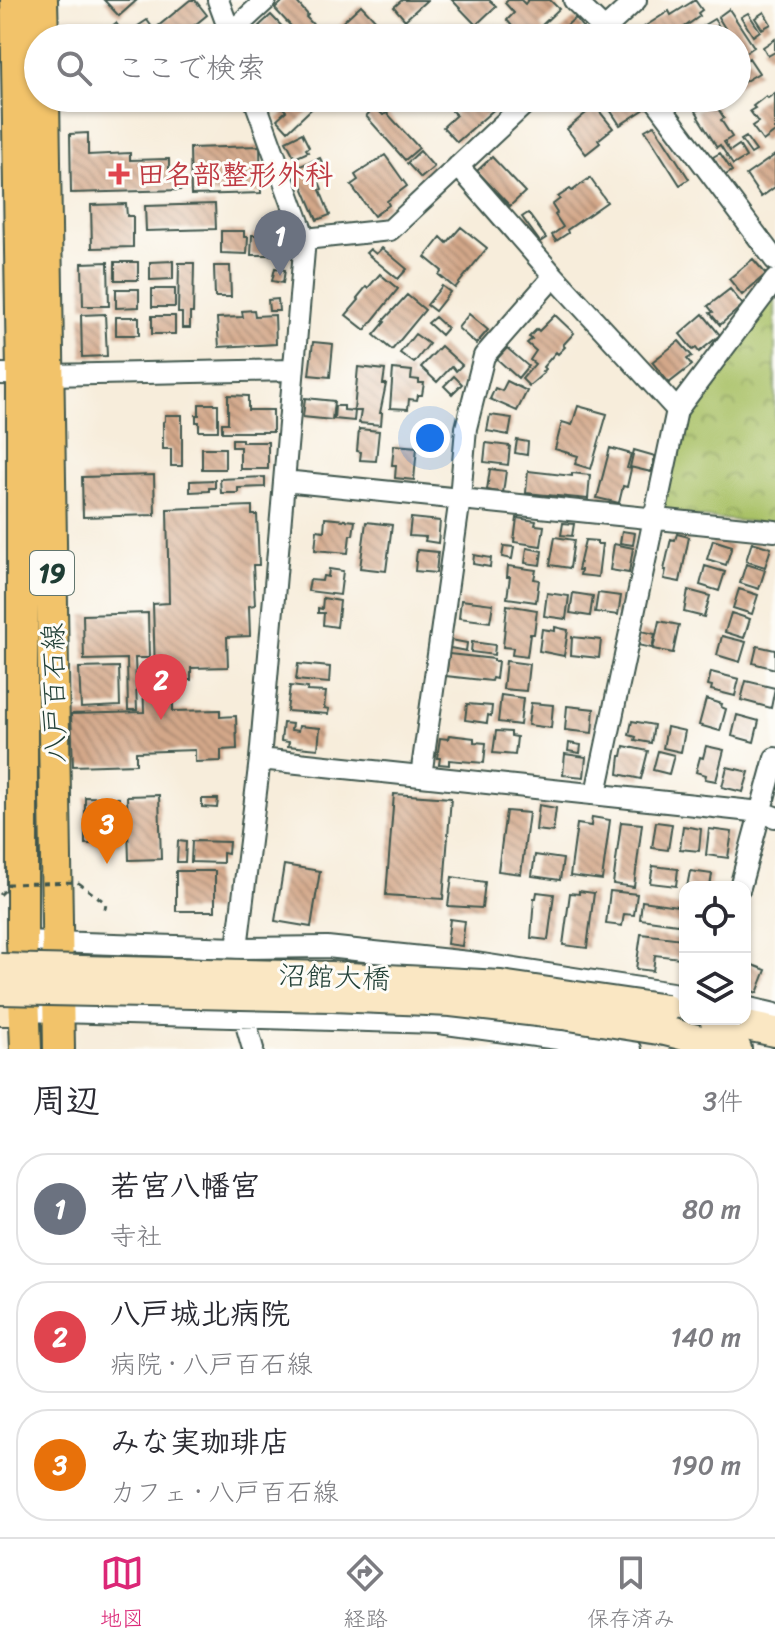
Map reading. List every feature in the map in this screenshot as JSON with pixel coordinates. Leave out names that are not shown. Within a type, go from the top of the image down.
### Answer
[{"type":"main road","name":"八戸百石線","points":[[16,0],[24,374],[57,942],[59,1049]]},
{"type":"main road","points":[[42,0],[43,24]]},
{"type":"main road","name":"八戸百石線","points":[[26,1049],[12,1011],[11,941],[24,374],[43,112]]},
{"type":"street","points":[[218,0],[227,24]]},
{"type":"street","points":[[243,24],[266,0]]},
{"type":"street","points":[[574,0],[594,24]]},
{"type":"street","points":[[613,24],[636,0]]},
{"type":"street","points":[[237,948],[260,759],[305,239],[259,112]]},
{"type":"street","points":[[305,239],[390,230],[516,112]]},
{"type":"street","points":[[664,112],[775,260]]},
{"type":"street","points":[[458,166],[677,410]]},
{"type":"street","points":[[421,776],[460,498],[466,428],[484,356],[554,276]]},
{"type":"street","points":[[596,793],[677,410],[775,280]]},
{"type":"street","points":[[24,374],[293,370]]},
{"type":"street","points":[[284,481],[775,531]]},
{"type":"street","points":[[742,881],[768,814],[775,758]]},
{"type":"street","points":[[260,759],[768,814]]},
{"type":"street","points":[[11,941],[237,948],[327,947],[469,962],[675,1012],[737,1049]]},
{"type":"street","name":"沼館大橋","points":[[0,968],[330,976],[501,985],[675,1012]]},
{"type":"street","name":"沼館大橋","points":[[0,990],[451,1002],[563,1015],[675,1012]]},
{"type":"street","points":[[751,1008],[775,1014]]},
{"type":"street","points":[[12,1011],[439,1023],[631,1049]]},
{"type":"street","points":[[244,1017],[253,1049]]},
{"type":"street","points":[[742,1025],[775,1032]]},
{"type":"path","points":[[0,895],[8,884],[77,882],[106,903],[105,909]]},
{"type":"green space","points":[[775,291],[775,524],[661,514],[684,412]]},
{"type":"building","points":[[104,0],[137,0],[119,16]]},
{"type":"building","points":[[190,0],[195,0],[207,15],[196,24],[161,24]]},
{"type":"building","points":[[284,0],[295,0],[313,24],[289,24],[275,9]]},
{"type":"building","points":[[402,0],[427,0],[405,20],[394,7]]},
{"type":"building","points":[[452,0],[489,0],[496,6],[475,24]]},
{"type":"building","points":[[508,0],[521,0],[525,4],[528,0],[550,0],[559,9],[543,24],[510,24],[507,20],[514,13],[505,3]]},
{"type":"building","points":[[695,0],[702,10],[698,13],[700,16],[689,24],[649,24],[669,11],[671,15]]},
{"type":"building","points":[[361,5],[379,24],[340,24]]},
{"type":"building","points":[[729,9],[739,24],[722,24],[718,17]]},
{"type":"building","points":[[764,12],[771,24],[762,29],[755,18]]},
{"type":"building","points":[[748,13],[760,31],[753,36],[751,24],[745,24],[741,17]]},
{"type":"building","points":[[271,15],[280,24],[261,24]]},
{"type":"building","points":[[775,39],[775,52],[768,56],[763,47]]},
{"type":"building","points":[[751,61],[759,73],[751,78]]},
{"type":"building","points":[[775,93],[775,132],[763,141],[752,126],[758,122],[751,112],[755,108],[753,106],[766,96],[768,98]]},
{"type":"building","points":[[285,112],[308,112],[288,131],[277,119]]},
{"type":"building","points":[[370,112],[387,113],[419,148],[405,160],[366,116]]},
{"type":"building","points":[[453,112],[491,112],[457,142],[443,127],[456,115]]},
{"type":"building","points":[[587,112],[600,112],[613,128],[586,154],[567,129]]},
{"type":"building","points":[[612,112],[640,112],[620,125]]},
{"type":"building","points":[[697,112],[720,112],[724,118],[721,120],[732,137],[724,142],[730,151],[739,145],[746,157],[733,165],[720,145],[717,147]]},
{"type":"building","points":[[654,125],[689,179],[680,185],[645,130]]},
{"type":"building","points":[[88,133],[88,155],[130,153],[130,160],[169,159],[169,170],[180,170],[181,190],[71,193],[70,134]]},
{"type":"building","points":[[302,133],[309,147],[306,149],[308,152],[295,158],[286,141]]},
{"type":"building","points":[[746,137],[756,151],[751,154],[741,140]]},
{"type":"building","points":[[260,146],[261,193],[191,195],[190,148]]},
{"type":"building","points":[[420,151],[434,167],[421,178],[407,163]]},
{"type":"building","points":[[720,153],[732,171],[724,176],[713,157]]},
{"type":"building","points":[[385,155],[407,186],[374,216],[351,185],[358,180],[355,175]]},
{"type":"building","points":[[775,155],[775,187],[761,197],[746,175]]},
{"type":"building","points":[[492,157],[525,192],[510,206],[477,171]]},
{"type":"building","points":[[320,158],[328,176],[318,179],[330,215],[317,220],[295,168]]},
{"type":"building","points":[[590,178],[607,202],[556,241],[552,235],[563,227],[552,205],[560,199],[558,197]]},
{"type":"building","points":[[126,204],[127,216],[133,216],[133,247],[92,248],[91,205]]},
{"type":"building","points":[[215,204],[216,229],[146,231],[145,206]]},
{"type":"building","points":[[528,213],[546,238],[540,242],[522,217]]},
{"type":"building","points":[[461,227],[487,248],[455,288],[439,275],[442,271],[425,257],[441,237],[447,243]]},
{"type":"building","points":[[262,230],[276,230],[276,235],[288,235],[288,255],[251,255],[252,235],[261,235]]},
{"type":"building","points":[[221,231],[244,231],[244,237],[248,237],[247,254],[221,253]]},
{"type":"building","points":[[382,248],[407,269],[398,279],[366,253],[370,249],[376,254]]},
{"type":"building","points":[[753,259],[766,274],[742,295],[729,279]]},
{"type":"building","points":[[173,261],[173,279],[150,280],[150,262]]},
{"type":"building","points":[[108,262],[109,306],[83,306],[82,263]]},
{"type":"building","points":[[115,262],[138,262],[138,280],[115,280]]},
{"type":"building","points":[[179,263],[194,263],[190,328],[182,328],[182,313],[178,313]]},
{"type":"building","points":[[214,266],[230,266],[231,297],[215,297]]},
{"type":"building","points":[[275,268],[285,270],[283,283],[272,281]]},
{"type":"building","points":[[380,274],[398,289],[365,330],[346,315],[366,287]]},
{"type":"building","points":[[442,286],[450,292],[435,311],[427,305]]},
{"type":"building","points":[[116,289],[139,289],[139,307],[116,308]]},
{"type":"building","points":[[152,289],[175,289],[175,307],[152,307]]},
{"type":"building","points":[[730,289],[743,305],[720,325],[708,306]]},
{"type":"building","points":[[407,295],[425,310],[392,350],[374,335]]},
{"type":"building","points":[[278,299],[279,311],[269,311],[268,300]]},
{"type":"building","points":[[254,310],[255,316],[275,315],[276,344],[219,347],[217,318],[243,317],[242,311]]},
{"type":"building","points":[[105,314],[107,356],[82,357],[81,315]]},
{"type":"building","points":[[469,314],[488,330],[476,344],[458,328]]},
{"type":"building","points":[[703,314],[720,335],[699,352],[696,348],[693,350],[680,334]]},
{"type":"building","points":[[555,315],[574,333],[563,345],[565,347],[543,367],[544,373],[529,386],[522,379],[535,364],[530,360],[536,351],[527,343],[532,339],[529,337]]},
{"type":"building","points":[[152,316],[175,316],[175,334],[152,334]]},
{"type":"building","points":[[116,317],[139,317],[139,335],[116,335]]},
{"type":"building","points":[[435,317],[447,328],[441,335],[428,323]]},
{"type":"building","points":[[415,334],[429,344],[414,363],[400,353]]},
{"type":"building","points":[[679,341],[692,356],[687,359],[692,365],[669,383],[652,362]]},
{"type":"building","points":[[313,342],[333,344],[330,377],[309,375]]},
{"type":"building","points":[[441,346],[462,365],[456,371],[452,366],[437,382],[421,367]]},
{"type":"building","points":[[507,348],[528,366],[518,378],[497,359]]},
{"type":"building","points":[[358,367],[385,370],[381,425],[359,423],[361,411],[354,411]]},
{"type":"building","points":[[393,369],[412,371],[411,379],[424,383],[422,395],[418,395],[417,400],[409,399],[408,409],[390,408]]},
{"type":"building","points":[[454,376],[462,384],[452,394],[444,386]]},
{"type":"building","points":[[507,381],[527,391],[517,411],[490,399],[495,388],[502,391]]},
{"type":"building","points":[[228,395],[248,396],[248,410],[273,410],[273,432],[222,432],[222,423],[228,423]]},
{"type":"building","points":[[305,398],[334,401],[332,420],[303,417]]},
{"type":"building","points":[[199,404],[218,404],[218,431],[199,431],[196,415],[199,415]]},
{"type":"building","points":[[335,406],[355,411],[354,421],[334,419]]},
{"type":"building","points":[[578,406],[607,414],[591,469],[575,464],[578,456],[555,449],[562,422],[572,425]]},
{"type":"building","points":[[165,415],[182,415],[182,466],[171,466],[171,449],[163,449]]},
{"type":"building","points":[[490,415],[512,418],[509,435],[487,431]]},
{"type":"building","points":[[359,429],[379,431],[376,461],[360,460],[361,452],[357,451]]},
{"type":"building","points":[[232,439],[268,442],[268,469],[240,469],[240,447],[232,447]]},
{"type":"building","points":[[517,440],[528,442],[527,455],[515,453]]},
{"type":"building","points":[[486,443],[510,446],[508,465],[484,462]]},
{"type":"building","points":[[394,445],[417,447],[414,480],[395,478],[396,465],[392,465]]},
{"type":"building","points":[[202,448],[225,448],[225,469],[202,469]]},
{"type":"building","points":[[610,448],[631,454],[627,487],[623,486],[619,503],[597,498]]},
{"type":"building","points":[[634,450],[655,456],[651,472],[630,467]]},
{"type":"building","points":[[490,469],[506,471],[503,493],[487,490]]},
{"type":"building","points":[[528,471],[590,475],[588,499],[526,493]]},
{"type":"building","points":[[154,475],[155,515],[83,517],[82,477]]},
{"type":"building","points":[[265,477],[265,487],[238,488],[238,493],[221,493],[220,479]]},
{"type":"building","points":[[215,480],[215,488],[209,488],[209,491],[190,492],[190,481]]},
{"type":"building","points":[[252,506],[252,515],[257,515],[259,565],[253,565],[255,605],[249,606],[250,636],[227,637],[228,667],[191,668],[191,680],[173,680],[173,711],[220,710],[220,717],[236,716],[237,749],[221,750],[221,761],[195,762],[195,750],[136,752],[136,764],[73,766],[71,714],[144,712],[143,673],[155,672],[153,604],[169,603],[167,509]]},
{"type":"building","points":[[325,518],[355,521],[348,553],[315,550],[317,530],[324,531]]},
{"type":"building","points":[[411,518],[440,521],[438,543],[425,541],[426,537],[409,536]]},
{"type":"building","points":[[517,518],[536,521],[535,525],[544,526],[541,546],[514,542]]},
{"type":"building","points":[[366,522],[392,525],[386,571],[360,568]]},
{"type":"building","points":[[563,523],[574,524],[572,536],[561,535]]},
{"type":"building","points":[[622,531],[635,533],[633,545],[620,543]]},
{"type":"building","points":[[677,534],[689,537],[680,582],[664,579],[671,539],[675,540]]},
{"type":"building","points":[[555,537],[574,540],[570,568],[550,565]]},
{"type":"building","points":[[585,540],[602,544],[598,577],[580,575],[581,570],[578,570]]},
{"type":"building","points":[[713,540],[732,546],[726,565],[707,559]]},
{"type":"building","points":[[752,542],[771,548],[765,567],[746,561]]},
{"type":"building","points":[[614,544],[633,548],[629,573],[610,570]]},
{"type":"building","points":[[504,546],[514,547],[512,559],[502,557]]},
{"type":"building","points":[[527,548],[542,551],[540,565],[525,563]]},
{"type":"building","points":[[417,550],[438,552],[436,573],[415,571]]},
{"type":"building","points":[[474,555],[491,558],[490,567],[473,564]]},
{"type":"building","points":[[746,564],[765,570],[759,589],[740,583]]},
{"type":"building","points":[[508,566],[536,570],[534,579],[539,580],[536,602],[507,598]]},
{"type":"building","points":[[705,566],[725,572],[719,591],[700,585]]},
{"type":"building","points":[[329,569],[343,571],[340,595],[308,591],[310,580],[322,581],[323,576],[328,577]]},
{"type":"building","points":[[739,589],[758,595],[752,614],[733,608]]},
{"type":"building","points":[[688,590],[710,596],[704,617],[684,612]]},
{"type":"building","points":[[547,593],[569,596],[566,619],[544,616]]},
{"type":"building","points":[[573,593],[593,596],[590,616],[570,613]]},
{"type":"building","points":[[598,593],[621,596],[618,615],[595,612]]},
{"type":"building","points":[[323,598],[340,601],[337,627],[323,625],[324,613],[318,613],[318,608],[322,609]]},
{"type":"building","points":[[461,600],[493,604],[490,622],[459,618]]},
{"type":"building","points":[[507,605],[537,610],[527,657],[512,655],[513,648],[503,647]]},
{"type":"building","points":[[148,613],[149,658],[135,658],[137,710],[128,710],[127,659],[84,660],[83,615]]},
{"type":"building","points":[[731,613],[750,619],[744,638],[725,632]]},
{"type":"building","points":[[659,621],[679,625],[673,653],[653,649]]},
{"type":"building","points":[[555,627],[568,630],[564,656],[539,651],[542,629],[555,631]]},
{"type":"building","points":[[641,631],[655,634],[652,648],[638,645]]},
{"type":"building","points":[[722,636],[746,642],[740,662],[717,655]]},
{"type":"building","points":[[572,637],[601,640],[599,658],[571,655]]},
{"type":"building","points":[[451,640],[467,643],[466,651],[450,648]]},
{"type":"building","points":[[472,642],[495,645],[494,655],[471,652]]},
{"type":"building","points":[[757,646],[775,650],[775,669],[753,663]]},
{"type":"building","points":[[449,654],[498,661],[496,679],[446,676]]},
{"type":"building","points":[[506,661],[529,664],[526,691],[503,689]]},
{"type":"building","points":[[298,664],[330,667],[329,683],[296,680]]},
{"type":"building","points":[[119,667],[120,706],[81,708],[79,668]]},
{"type":"building","points":[[711,672],[739,679],[735,696],[711,690],[712,686],[708,685]]},
{"type":"building","points":[[746,681],[775,688],[771,708],[741,700]]},
{"type":"building","points":[[290,686],[326,692],[324,708],[329,709],[328,714],[287,711]]},
{"type":"building","points":[[501,695],[523,698],[520,725],[498,722]]},
{"type":"building","points":[[706,699],[722,704],[721,707],[726,709],[720,731],[699,725]]},
{"type":"building","points":[[531,703],[553,705],[551,728],[528,725]]},
{"type":"building","points":[[467,704],[492,706],[487,723],[465,720]]},
{"type":"building","points":[[567,706],[594,709],[592,733],[565,730]]},
{"type":"building","points":[[737,715],[759,721],[754,742],[732,736]]},
{"type":"building","points":[[632,721],[654,725],[651,743],[635,740],[636,737],[629,735]]},
{"type":"building","points":[[283,723],[292,724],[291,730],[298,731],[299,726],[320,728],[318,749],[288,746],[289,742],[281,741]]},
{"type":"building","points":[[667,727],[685,731],[681,752],[663,748]]},
{"type":"building","points":[[496,731],[511,732],[511,736],[517,737],[515,755],[493,753]]},
{"type":"building","points":[[449,735],[486,743],[484,763],[449,760],[449,765],[439,764],[440,738],[448,739]]},
{"type":"building","points":[[569,743],[581,745],[580,753],[568,751]]},
{"type":"building","points":[[624,746],[648,751],[641,779],[618,774]]},
{"type":"building","points":[[706,746],[724,750],[716,781],[705,779],[706,775],[696,772]]},
{"type":"building","points":[[658,751],[674,755],[669,774],[653,770]]},
{"type":"building","points":[[565,754],[586,757],[584,777],[563,775]]},
{"type":"building","points":[[727,767],[749,772],[743,792],[722,787]]},
{"type":"building","points":[[394,794],[451,798],[443,899],[386,895]]},
{"type":"building","points":[[159,795],[161,859],[129,860],[127,796]]},
{"type":"building","points":[[85,797],[119,798],[119,819],[85,819]]},
{"type":"building","points":[[202,799],[218,799],[217,808],[202,807]]},
{"type":"building","points":[[539,805],[556,808],[553,832],[536,830]]},
{"type":"building","points":[[506,811],[529,813],[521,874],[498,871]]},
{"type":"building","points":[[592,817],[610,820],[602,880],[570,876],[577,824],[591,826]]},
{"type":"building","points":[[621,822],[642,824],[634,887],[613,884]]},
{"type":"building","points":[[656,822],[672,824],[668,850],[652,848]]},
{"type":"building","points":[[85,823],[120,823],[120,844],[85,844]]},
{"type":"building","points":[[683,826],[701,829],[699,851],[680,849]]},
{"type":"building","points":[[709,829],[732,832],[728,858],[706,855]]},
{"type":"building","points":[[178,841],[186,842],[185,862],[177,862]]},
{"type":"building","points":[[192,841],[229,842],[228,854],[223,853],[223,863],[191,862]]},
{"type":"building","points":[[535,855],[563,859],[560,880],[532,876]]},
{"type":"building","points":[[284,865],[320,871],[311,927],[275,921]]},
{"type":"building","points":[[653,866],[678,869],[676,886],[650,883]]},
{"type":"building","points":[[176,871],[215,871],[215,911],[176,911]]},
{"type":"building","points":[[690,871],[712,874],[711,881],[688,881]]},
{"type":"building","points":[[452,877],[485,882],[482,908],[448,906]]},
{"type":"building","points":[[579,891],[594,893],[587,948],[563,945],[570,893],[579,894]]},
{"type":"building","points":[[610,891],[637,894],[634,915],[624,914],[622,926],[606,924]]},
{"type":"building","points":[[537,892],[554,894],[548,940],[531,938]]},
{"type":"building","points":[[642,901],[679,906],[679,924],[640,919]]},
{"type":"building","points":[[450,919],[465,921],[462,946],[447,944]]},
{"type":"building","points":[[641,934],[679,939],[679,958],[655,955],[653,971],[636,969]]},
{"type":"building","points":[[751,964],[766,970],[757,993],[751,990]]},
{"type":"place","name":"田名部整形外科","points":[[119,174]]},
{"type":"place","name":"若宮八幡宮","points":[[280,276]]},
{"type":"place","name":"八戸城北病院","points":[[161,720]]},
{"type":"place","name":"みな実珈琲店","points":[[107,864]]}]
